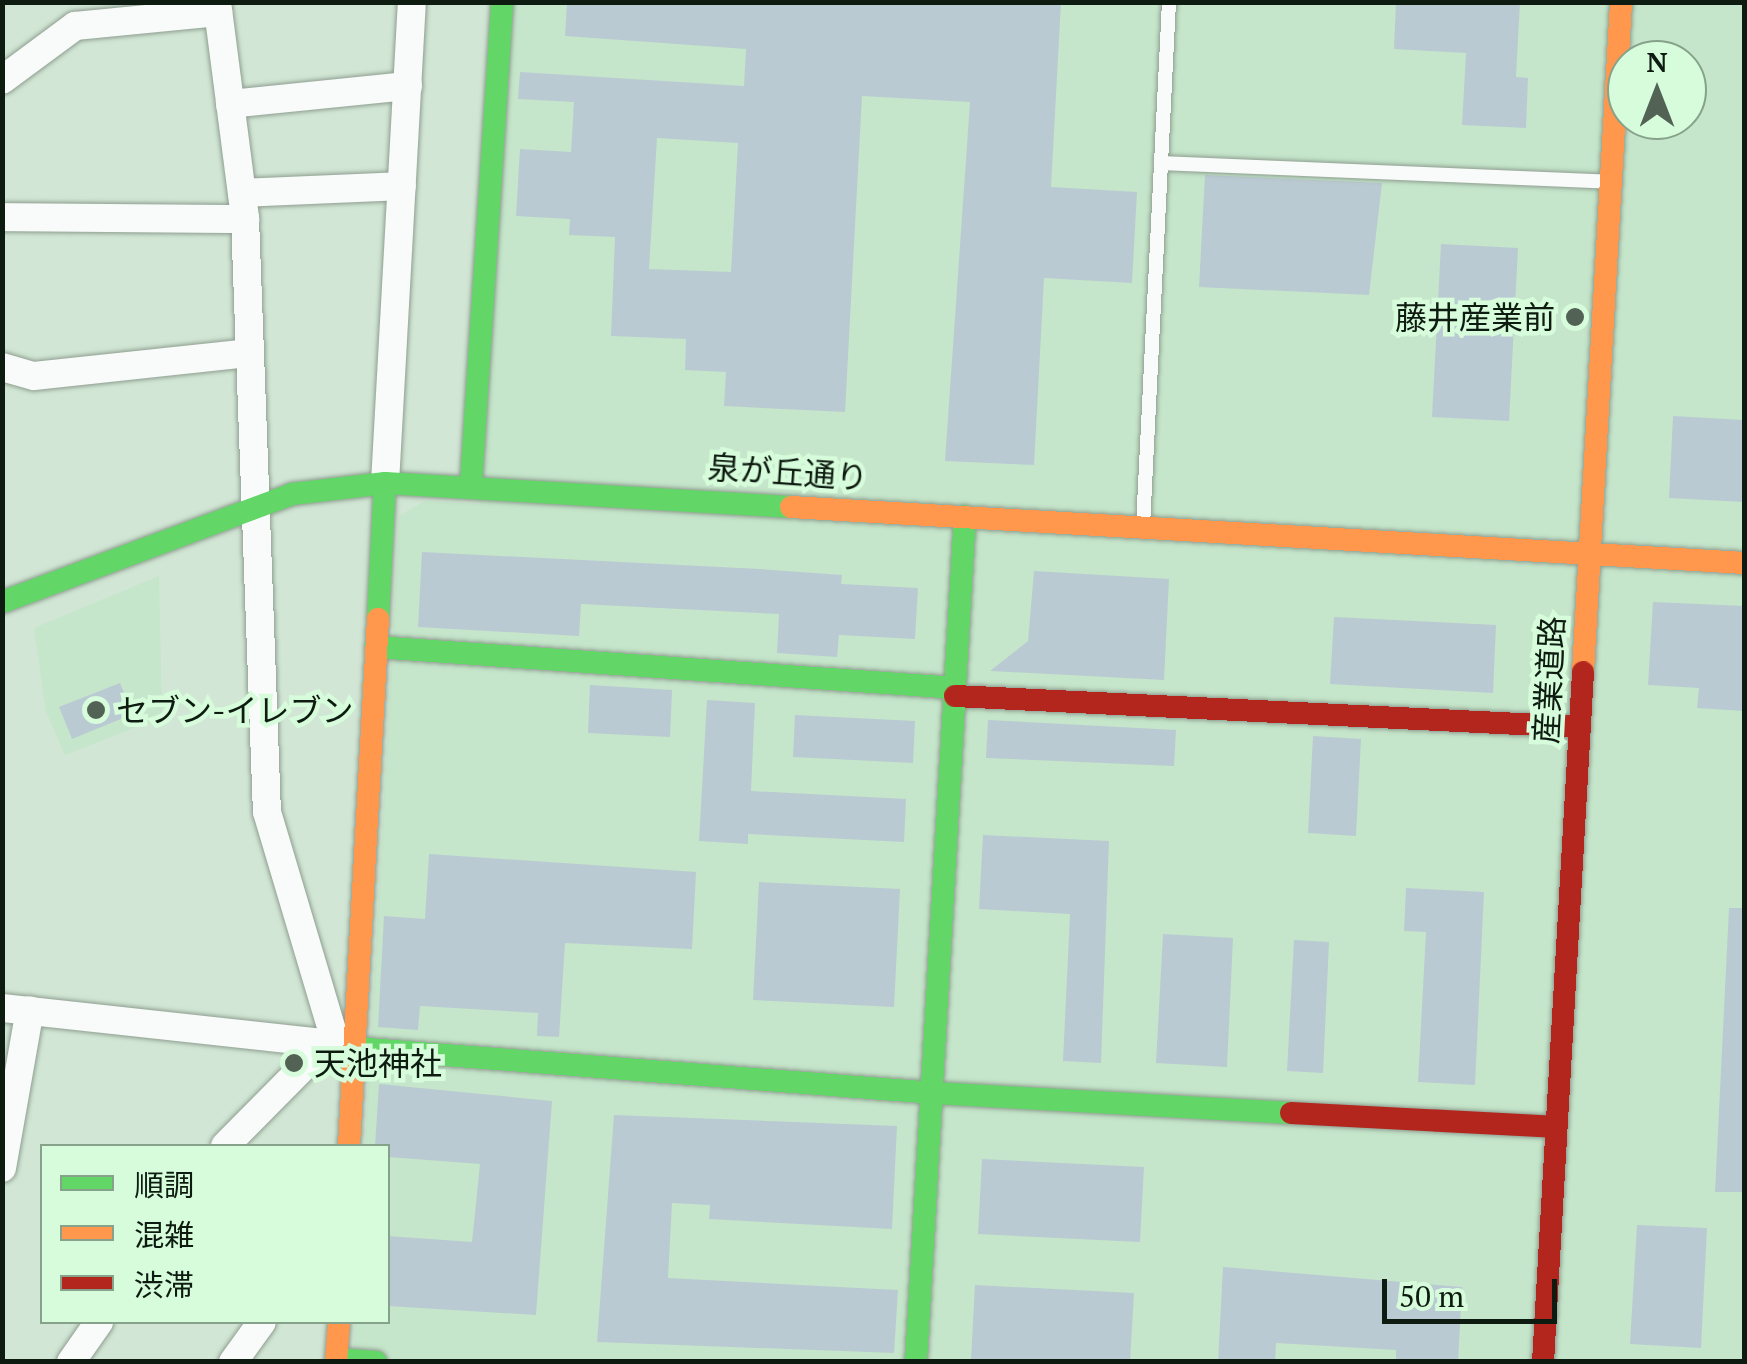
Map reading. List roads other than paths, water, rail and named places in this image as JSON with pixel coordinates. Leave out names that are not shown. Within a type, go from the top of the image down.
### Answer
[{"type":"street","points":[[349,1144],[339,1045],[376,647],[412,2]]},
{"type":"street","points":[[471,484],[502,2]]},
{"type":"street","name":"産業道路","points":[[1543,1362],[1621,2]]},
{"type":"street","points":[[2,80],[75,26],[218,7],[243,206],[266,812],[339,1045]]},
{"type":"street","points":[[230,104],[408,86]]},
{"type":"street","points":[[2,217],[243,206],[402,186]]},
{"type":"street","points":[[2,367],[34,376],[248,352]]},
{"type":"street","name":"泉が丘通り","points":[[2,602],[252,506],[292,494],[385,483],[471,484],[1744,563]]},
{"type":"street","points":[[916,1362],[964,516]]},
{"type":"street","points":[[376,647],[955,692],[1579,727]]},
{"type":"street","points":[[2,1168],[16,1009],[339,1045],[934,1092],[1554,1127]]},
{"type":"street","points":[[227,1144],[339,1045]]},
{"type":"street","points":[[71,1362],[98,1324]]},
{"type":"street","points":[[233,1362],[261,1324]]},
{"type":"street","points":[[338,1324],[336,1360],[376,1362]]},
{"type":"lane","points":[[1144,526],[1169,2]]},
{"type":"lane","points":[[1161,163],[1610,182]]},
{"type":"place","name":"藤井産業前","points":[[1575,317]]},
{"type":"place","name":"セブン-イレブン","points":[[96,710]]},
{"type":"place","name":"天池神社","points":[[294,1063]]}]
